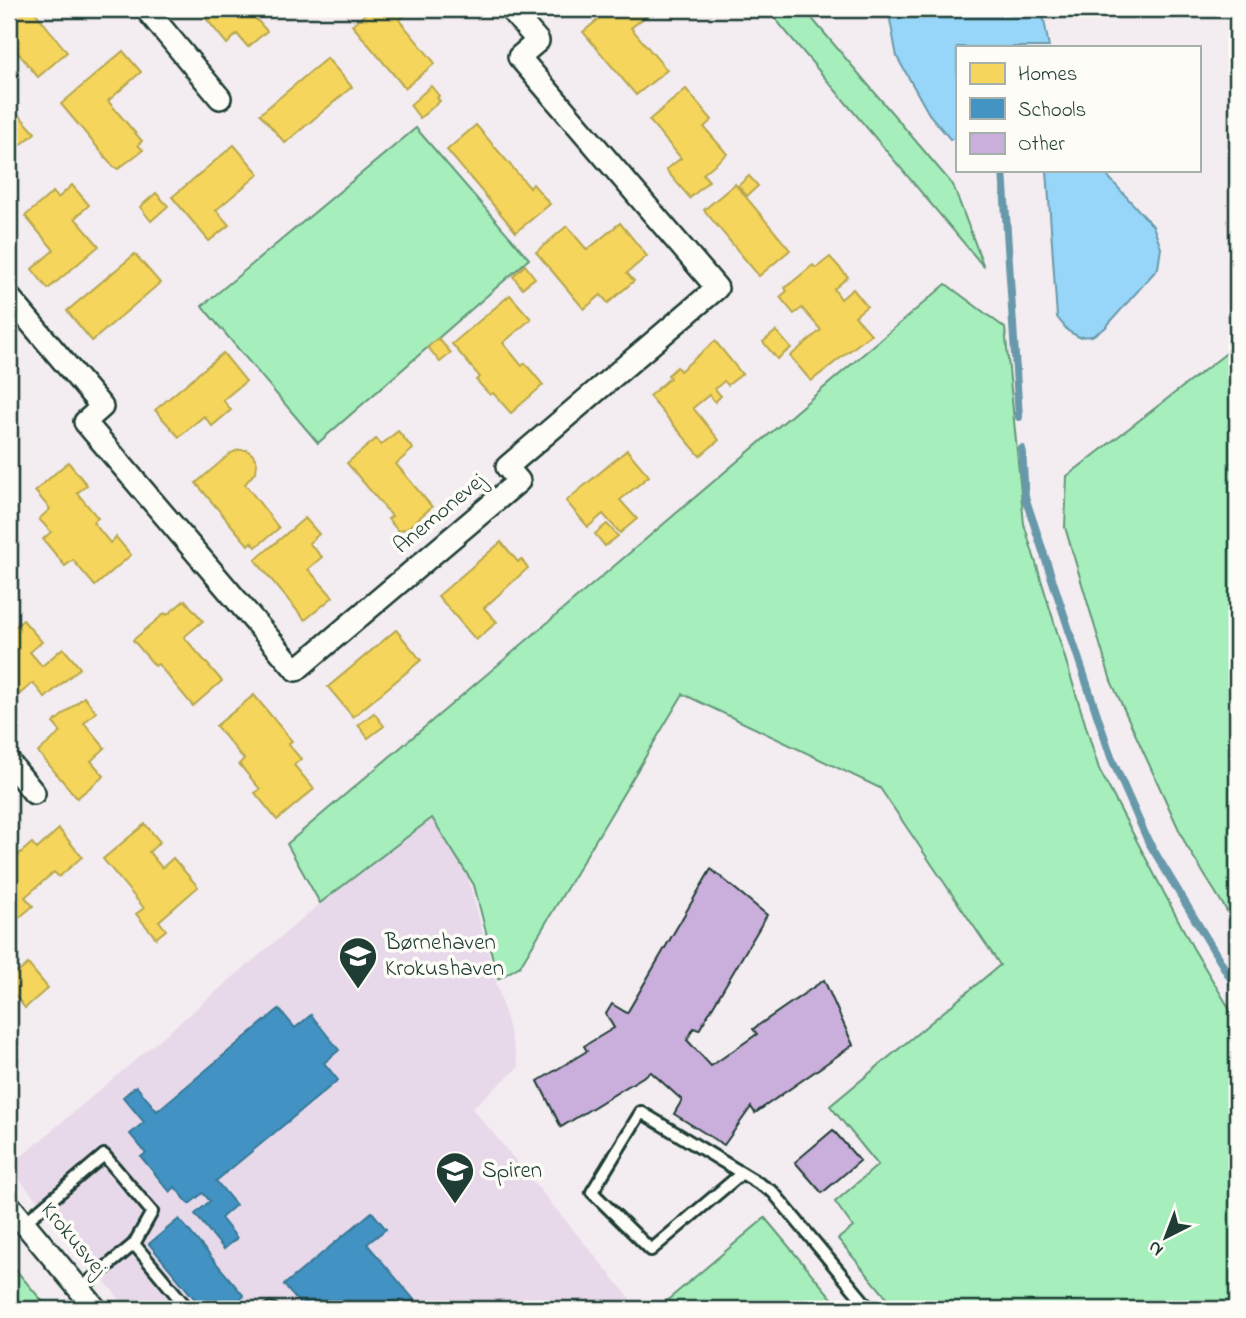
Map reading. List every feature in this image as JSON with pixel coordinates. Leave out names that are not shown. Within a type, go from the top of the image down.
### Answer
[{"type":"street","points":[[146,9],[220,98]]},
{"type":"street","name":"Anemonevej","points":[[9,297],[102,407],[85,422],[296,670],[519,481],[507,467],[717,288],[519,57],[538,41],[510,9]]},
{"type":"street","points":[[9,762],[34,793]]},
{"type":"street","name":"Krokusvej","points":[[9,1205],[96,1309]]},
{"type":"lane","points":[[742,1173],[651,1250],[592,1192],[640,1112],[742,1173],[773,1192],[870,1309]]},
{"type":"lane","points":[[24,1223],[104,1155],[152,1212],[134,1244],[80,1289]]},
{"type":"lane","points":[[134,1244],[188,1309]]},
{"type":"shaded area","name":"Børnehaven Krokushaven","points":[[431,817],[467,874],[519,1067],[472,1108],[634,1303],[626,1309],[128,1309],[9,1167],[309,913]]},
{"type":"green space","points":[[767,9],[804,9],[953,185],[984,267]]},
{"type":"green space","points":[[416,128],[529,259],[318,443],[202,306]]},
{"type":"green space","points":[[946,284],[1005,328],[1024,524],[1099,769],[1193,948],[1237,1021],[1237,1309],[896,1309],[838,1239],[853,1227],[835,1202],[878,1165],[830,1106],[1000,965],[880,788],[683,694],[520,966],[498,979],[474,885],[432,818],[320,903],[287,844]]},
{"type":"green space","points":[[1237,345],[1237,927],[1186,845],[1111,681],[1065,527],[1067,476]]},
{"type":"green space","points":[[765,1218],[841,1309],[657,1309]]},
{"type":"green space","points":[[9,1262],[49,1309],[9,1309]]},
{"type":"water","points":[[888,9],[1042,9],[1049,46],[956,46],[956,139],[950,139],[929,114],[897,57]]},
{"type":"water","points":[[1047,172],[1104,172],[1153,226],[1161,248],[1158,268],[1105,328],[1092,336],[1079,337],[1068,331],[1057,317]]},
{"type":"building: Homes","points":[[9,9],[39,9],[35,12],[67,52],[38,77],[9,42]]},
{"type":"building: Homes","points":[[213,9],[268,9],[256,19],[267,31],[248,47],[237,34],[227,44],[204,16]]},
{"type":"building: Homes","points":[[371,9],[413,9],[399,20],[435,63],[405,88],[352,25]]},
{"type":"building: Homes","points":[[611,9],[640,9],[646,16],[631,28],[667,70],[636,95],[583,32]]},
{"type":"building: Homes","points":[[123,51],[141,72],[108,101],[142,141],[138,145],[143,150],[118,169],[61,104]]},
{"type":"building: Homes","points":[[327,58],[352,87],[285,143],[260,114]]},
{"type":"building: Homes","points":[[431,86],[440,101],[420,118],[410,105]]},
{"type":"building: Homes","points":[[686,89],[712,120],[704,127],[727,154],[703,174],[709,181],[690,198],[666,170],[681,158],[649,120]]},
{"type":"building: Homes","points":[[9,104],[35,133],[9,155]]},
{"type":"building: Homes","points":[[476,125],[530,188],[533,184],[550,204],[516,232],[447,150]]},
{"type":"building: Homes","points":[[234,145],[259,174],[216,210],[229,225],[209,241],[172,197]]},
{"type":"building: Homes","points":[[749,176],[758,186],[747,196],[738,186]]},
{"type":"building: Homes","points":[[735,184],[790,250],[759,276],[704,210]]},
{"type":"building: Homes","points":[[72,185],[89,205],[75,218],[99,246],[48,289],[32,269],[54,250],[25,216],[53,192],[58,198]]},
{"type":"building: Homes","points":[[156,193],[168,206],[151,221],[140,207]]},
{"type":"building: Homes","points":[[620,223],[647,256],[627,273],[634,281],[608,303],[601,295],[584,309],[536,252],[567,226],[587,250]]},
{"type":"building: Homes","points":[[135,254],[160,283],[92,341],[67,311]]},
{"type":"building: Homes","points":[[830,257],[848,277],[834,289],[841,299],[853,289],[867,306],[855,316],[871,334],[811,381],[790,356],[821,330],[802,308],[794,314],[780,297],[787,291],[785,288],[813,265],[816,268]]},
{"type":"building: Homes","points":[[525,265],[535,278],[522,288],[513,276]]},
{"type":"building: Homes","points":[[510,295],[531,319],[503,343],[522,366],[525,363],[543,385],[511,413],[493,393],[490,395],[476,380],[480,377],[452,344]]},
{"type":"building: Homes","points":[[776,331],[791,348],[777,359],[763,342]]},
{"type":"building: Homes","points":[[438,338],[451,353],[440,362],[428,347]]},
{"type":"building: Homes","points":[[715,341],[742,374],[728,385],[724,381],[715,389],[721,396],[715,402],[709,395],[693,408],[719,440],[700,456],[649,396],[670,378],[668,375],[677,367],[680,371]]},
{"type":"building: Homes","points":[[223,353],[246,381],[223,400],[231,410],[212,426],[204,416],[179,437],[155,410]]},
{"type":"building: Homes","points":[[398,431],[413,449],[396,464],[432,507],[399,532],[388,519],[392,516],[347,463],[376,439],[381,445]]},
{"type":"building: Homes","points":[[238,450],[247,450],[253,455],[257,463],[256,471],[245,484],[279,528],[256,547],[251,542],[248,545],[196,483]]},
{"type":"building: Homes","points":[[627,450],[649,476],[620,500],[637,519],[620,533],[603,514],[588,527],[566,501]]},
{"type":"building: Homes","points":[[68,462],[87,485],[77,493],[98,518],[93,522],[110,543],[116,537],[131,555],[95,586],[73,560],[65,566],[43,539],[51,532],[39,519],[50,509],[35,491]]},
{"type":"building: Homes","points":[[305,518],[319,534],[309,543],[322,557],[308,569],[333,597],[305,620],[255,560]]},
{"type":"building: Homes","points":[[607,524],[618,536],[605,546],[595,534]]},
{"type":"building: Homes","points":[[501,542],[518,562],[521,559],[528,568],[484,608],[497,622],[476,640],[438,596]]},
{"type":"building: Homes","points":[[185,600],[203,621],[184,637],[222,681],[193,706],[158,664],[155,666],[133,640]]},
{"type":"building: Homes","points":[[23,620],[42,642],[30,652],[42,666],[63,648],[80,668],[45,698],[33,683],[16,697],[9,688],[9,627],[11,630]]},
{"type":"building: Homes","points":[[396,630],[421,660],[353,717],[328,687]]},
{"type":"building: Homes","points":[[254,695],[292,741],[288,744],[301,759],[294,765],[314,789],[277,820],[255,793],[260,789],[239,764],[244,759],[216,726]]},
{"type":"building: Homes","points":[[84,697],[96,712],[84,723],[105,748],[91,761],[104,776],[77,798],[38,752],[61,732],[53,723]]},
{"type":"building: Homes","points":[[374,713],[384,726],[368,738],[358,725]]},
{"type":"building: Homes","points":[[145,824],[160,842],[149,852],[162,868],[173,858],[198,887],[159,921],[166,930],[156,938],[136,914],[144,908],[103,859]]},
{"type":"building: Homes","points":[[59,829],[82,857],[59,877],[54,872],[25,897],[33,906],[14,922],[9,916],[9,863],[32,843],[37,849]]},
{"type":"building: Homes","points":[[28,964],[48,988],[25,1008],[15,995],[9,1000],[9,980]]},
{"type":"building: Schools","points":[[279,1009],[295,1028],[311,1015],[339,1050],[324,1063],[338,1080],[216,1181],[236,1205],[221,1218],[237,1238],[224,1249],[195,1214],[210,1201],[203,1193],[189,1204],[175,1187],[170,1192],[141,1157],[146,1153],[130,1134],[144,1122],[123,1097],[136,1086],[157,1111]]},
{"type":"building: Schools","points":[[372,1212],[386,1229],[367,1244],[422,1309],[304,1309],[284,1285]]},
{"type":"building: Schools","points":[[179,1219],[244,1296],[228,1309],[203,1309],[149,1244]]},
{"type":"building: Other","points":[[711,869],[767,915],[699,1030],[694,1028],[687,1040],[711,1066],[757,1034],[753,1029],[824,980],[853,1045],[755,1113],[751,1107],[724,1145],[674,1114],[682,1100],[651,1072],[561,1127],[538,1081],[587,1051],[584,1046],[614,1028],[606,1014],[612,1004],[627,1013]]},
{"type":"building: Other","points":[[833,1130],[860,1161],[822,1193],[795,1162]]},
{"type":"waterway","points":[[1003,172],[1019,417]]},
{"type":"waterway","points":[[1022,449],[1025,497],[1111,757],[1148,841],[1237,989]]},
{"type":"place","name":"Børnehaven Krokushaven","points":[[358,990]]},
{"type":"place","name":"Spiren","points":[[455,1205]]}]
